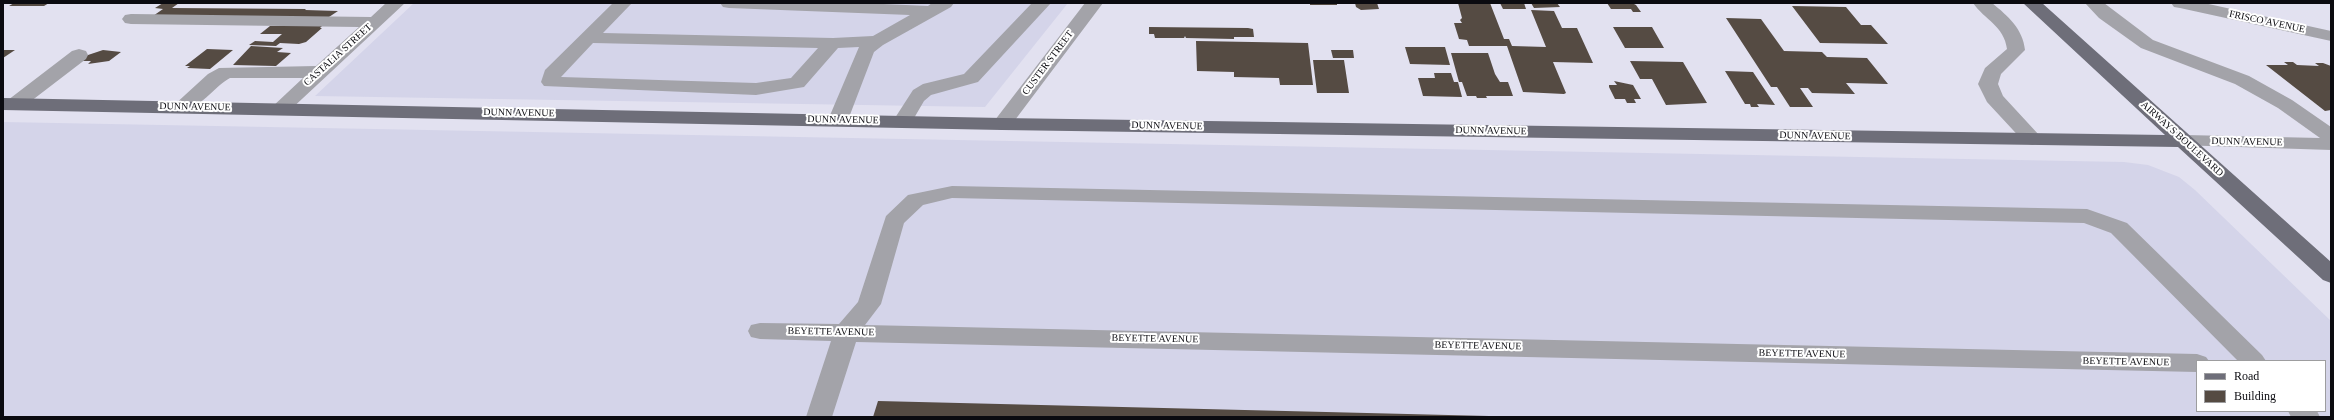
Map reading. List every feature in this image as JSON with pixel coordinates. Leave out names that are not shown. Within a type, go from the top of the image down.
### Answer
[{"type":"main road","name":"AIRWAYS BOULEVARD","points":[[2032,3],[2331,275]]},
{"type":"main road","name":"DUNN AVENUE","points":[[9,104],[183,106],[1002,124],[2185,141]]},
{"type":"street","points":[[154,3],[131,19],[375,22]]},
{"type":"street","name":"CASTALIA STREET","points":[[281,108],[396,3]]},
{"type":"street","points":[[623,3],[552,74],[551,82],[756,89],[798,83],[833,43]]},
{"type":"street","points":[[729,3],[938,7]]},
{"type":"street","points":[[903,122],[920,94],[934,88],[959,83],[971,78],[1042,3]]},
{"type":"street","name":"CUSTER STREET","points":[[1002,124],[1094,3]]},
{"type":"street","points":[[1982,3],[2004,23],[2016,40],[2016,50],[1992,72],[1988,84],[1994,98],[2032,139]]},
{"type":"street","points":[[2094,3],[2105,14],[2146,44],[2242,80],[2285,104],[2331,136]]},
{"type":"street","name":"FRISCO AVENUE","points":[[2180,3],[2331,36]]},
{"type":"street","points":[[838,120],[862,57],[877,41],[938,7]]},
{"type":"street","points":[[589,38],[833,43],[877,41]]},
{"type":"street","points":[[9,104],[80,55]]},
{"type":"street","points":[[183,106],[215,78],[226,72],[320,72]]},
{"type":"street","name":"DUNN AVENUE","points":[[2185,141],[2331,144]]},
{"type":"street","points":[[820,417],[847,331],[869,304],[894,221],[916,200],[952,192],[2087,216],[2119,228],[2251,360]]},
{"type":"street","name":"BEYETTE AVENUE","points":[[760,331],[847,331],[2196,363]]},
{"type":"shaded area","points":[[414,3],[1068,3],[985,107],[315,96]]},
{"type":"shaded area","points":[[3,122],[2124,162],[2148,165],[2179,177],[2195,190],[2331,321],[2331,417],[3,417]]},
{"type":"building","points":[[14,3],[49,3],[44,6],[9,6]]},
{"type":"building","points":[[163,3],[179,3],[172,8],[306,9],[305,10],[338,11],[326,19],[153,16],[163,9],[155,8]]},
{"type":"building","points":[[1310,3],[1337,3],[1337,5],[1310,5]]},
{"type":"building","points":[[1355,3],[1377,3],[1379,9],[1361,10],[1356,7]]},
{"type":"building","points":[[1458,3],[1490,3],[1504,39],[1509,39],[1512,46],[1546,47],[1531,10],[1554,11],[1562,28],[1577,28],[1593,63],[1553,62],[1566,93],[1564,94],[1523,92],[1507,46],[1469,46],[1467,40],[1459,39],[1454,23],[1462,23],[1460,20],[1462,18]]},
{"type":"building","points":[[1500,3],[1524,3],[1526,9],[1503,9]]},
{"type":"building","points":[[1531,3],[1557,3],[1560,7],[1534,8]]},
{"type":"building","points":[[1607,3],[1632,3],[1636,5],[1641,12],[1633,12],[1631,9],[1611,9]]},
{"type":"building","points":[[1792,6],[1846,7],[1861,25],[1871,25],[1888,44],[1820,43]]},
{"type":"building","points":[[1726,18],[1761,19],[1784,51],[1822,52],[1827,57],[1867,58],[1888,84],[1846,83],[1855,94],[1812,93],[1808,88],[1800,88],[1813,107],[1790,107],[1777,87],[1771,87]]},
{"type":"building","points":[[270,26],[322,26],[320,28],[322,28],[306,42],[299,44],[280,43],[276,46],[249,45],[255,41],[273,42],[282,34],[260,34]]},
{"type":"building","points":[[1149,27],[1248,28],[1253,29],[1254,37],[1234,37],[1234,39],[1186,38],[1185,36],[1184,38],[1155,38],[1154,34],[1149,34]]},
{"type":"building","points":[[1613,27],[1652,27],[1664,48],[1625,48]]},
{"type":"building","points":[[1196,41],[1308,43],[1313,85],[1280,85],[1279,78],[1234,77],[1234,72],[1197,71]]},
{"type":"building","points":[[251,46],[283,48],[277,52],[291,53],[276,66],[233,65]]},
{"type":"building","points":[[1405,47],[1445,47],[1450,65],[1410,64]]},
{"type":"building","points":[[207,49],[233,50],[210,69],[187,68],[190,66],[185,66]]},
{"type":"building","points":[[3,50],[15,50],[3,58]]},
{"type":"building","points":[[103,50],[121,52],[109,61],[88,64],[91,61],[78,61],[85,56]]},
{"type":"building","points":[[1331,50],[1353,50],[1354,58],[1333,58]]},
{"type":"building","points":[[1451,53],[1488,53],[1495,74],[1500,82],[1508,82],[1513,96],[1486,96],[1487,98],[1477,98],[1476,96],[1467,96],[1462,82],[1459,82]]},
{"type":"building","points":[[1313,60],[1344,60],[1349,93],[1317,93]]},
{"type":"building","points":[[1630,61],[1683,62],[1707,103],[1666,105],[1652,79],[1640,79]]},
{"type":"building","points":[[2284,62],[2293,62],[2297,65],[2319,66],[2315,63],[2323,63],[2331,66],[2331,110],[2325,111],[2266,65],[2288,65]]},
{"type":"building","points":[[1725,71],[1753,72],[1775,105],[1757,104],[1759,107],[1751,107],[1750,104],[1745,104]]},
{"type":"building","points":[[1434,73],[1451,73],[1454,82],[1458,82],[1462,97],[1423,96],[1418,78],[1435,78]]},
{"type":"building","points":[[1614,81],[1633,85],[1641,99],[1634,99],[1636,103],[1627,103],[1625,99],[1615,99],[1609,87],[1609,85],[1617,85]]},
{"type":"building","points":[[878,401],[1489,416],[1489,417],[873,417]]}]
